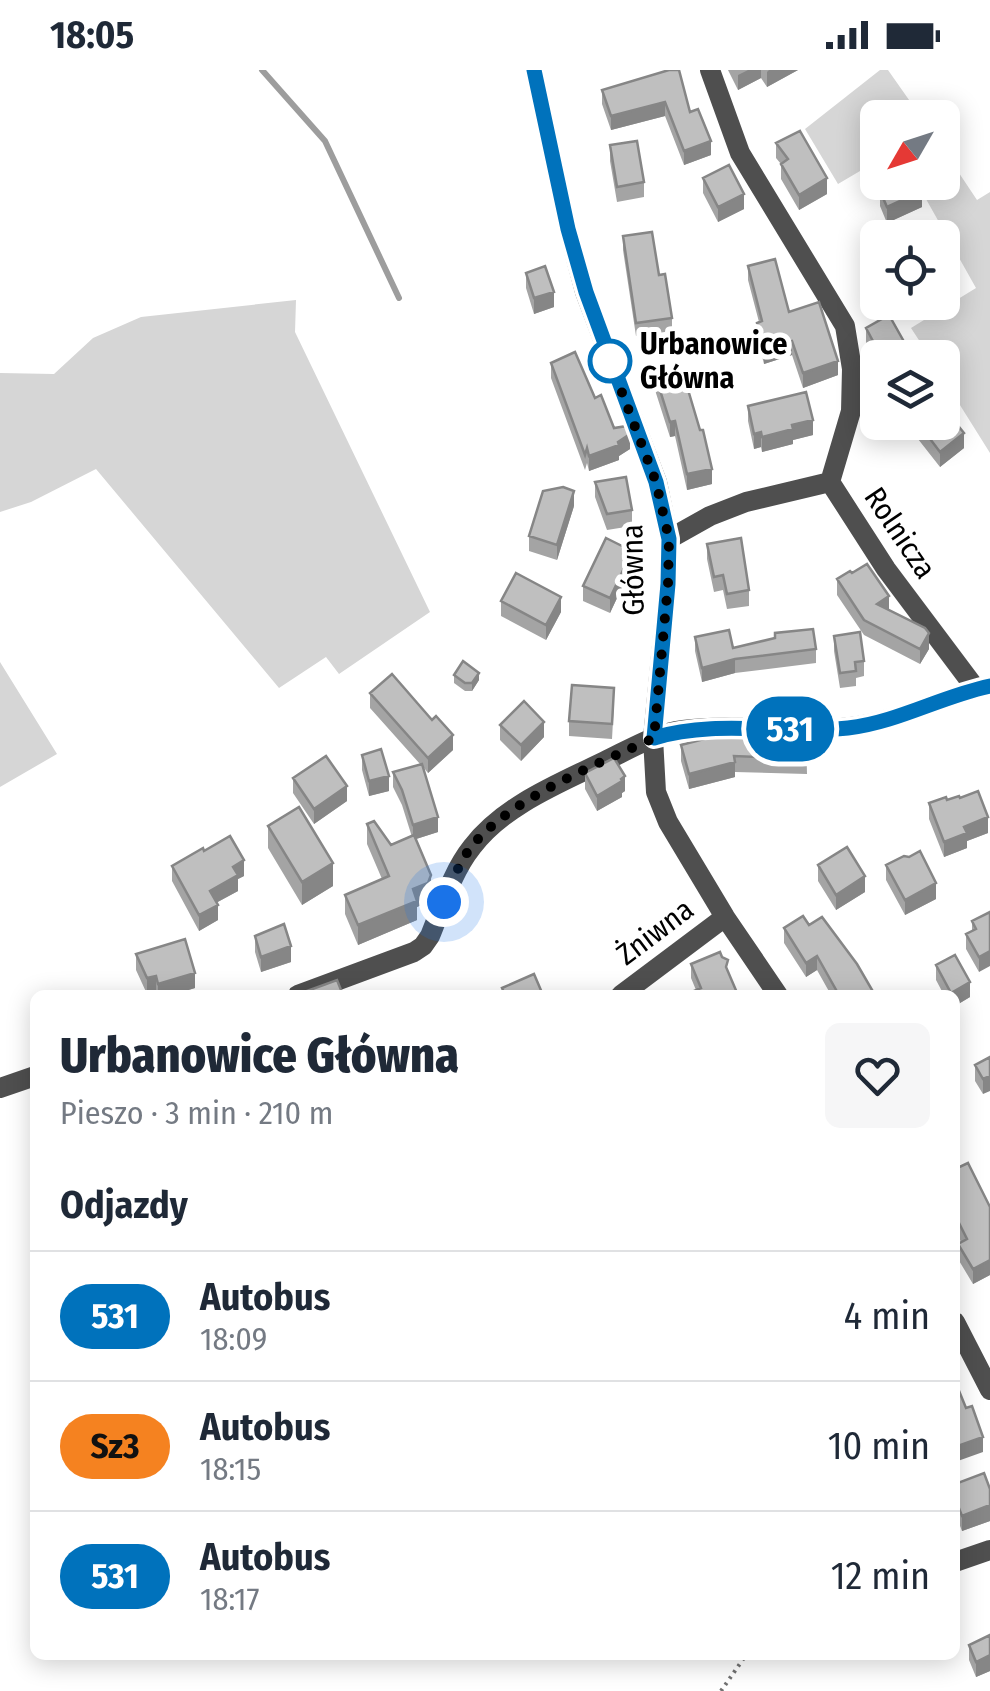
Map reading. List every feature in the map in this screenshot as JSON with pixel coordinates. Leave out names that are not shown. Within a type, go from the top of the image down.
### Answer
[{"type":"street","name":"Główna","points":[[534,70],[581,276],[656,482],[669,539],[654,738],[656,792],[662,810],[726,917],[775,990]]},
{"type":"street","name":"Rolnicza","points":[[710,70],[740,154],[844,326],[852,370],[851,412],[830,482],[886,569],[983,688]]},
{"type":"street","points":[[669,539],[746,502],[830,482]]},
{"type":"street","points":[[312,990],[423,946],[459,868],[486,831],[549,788],[654,738],[681,730],[849,728],[922,710],[983,688]]},
{"type":"street","name":"Żniwna","points":[[628,990],[726,917]]},
{"type":"street","points":[[0,1088],[30,1078]]},
{"type":"street","points":[[960,1332],[990,1390]]},
{"type":"street","points":[[960,1560],[990,1550]]},
{"type":"path","points":[[720,1691],[742,1660]]},
{"type":"shaded area","points":[[880,70],[888,70],[909,100],[860,100],[860,171],[838,184],[805,129]]},
{"type":"shaded area","points":[[960,174],[977,200],[990,192],[990,453],[960,405],[960,340],[919,340],[911,328],[924,320],[960,320],[960,298],[976,288],[960,260],[960,220],[938,220],[927,200],[960,200]]},
{"type":"shaded area","points":[[296,300],[295,332],[430,612],[339,674],[326,657],[279,688],[96,469],[31,502],[0,512],[0,373],[54,374],[93,338],[141,317]]},
{"type":"shaded area","points":[[0,662],[57,754],[0,787]]},
{"type":"building","points":[[679,70],[690,112],[698,109],[711,141],[684,151],[665,102],[611,116],[602,90]]},
{"type":"building","points":[[800,131],[827,178],[799,195],[781,164],[788,159],[776,143]]},
{"type":"building","points":[[637,141],[644,182],[617,187],[610,145]]},
{"type":"building","points":[[729,165],[744,194],[718,207],[703,178]]},
{"type":"building","points":[[884,200],[902,200],[887,207]]},
{"type":"building","points":[[652,232],[659,275],[665,274],[672,318],[636,323],[623,236]]},
{"type":"building","points":[[775,259],[789,312],[819,302],[838,361],[803,373],[792,341],[764,349],[757,323],[762,321],[748,266]]},
{"type":"building","points":[[545,266],[554,292],[534,298],[526,273]]},
{"type":"building","points":[[880,320],[892,320],[903,340],[872,340],[866,328]]},
{"type":"building","points":[[575,352],[595,398],[601,395],[614,428],[627,426],[630,434],[619,445],[589,456],[587,448],[585,455],[551,363]]},
{"type":"building","points":[[681,366],[712,469],[687,474],[675,421],[670,422],[655,374]]},
{"type":"building","points":[[806,392],[813,420],[762,437],[761,432],[754,434],[748,406]]},
{"type":"building","points":[[931,440],[955,440],[940,452]]},
{"type":"building","points":[[626,477],[632,510],[607,514],[595,482]]},
{"type":"building","points":[[563,487],[574,491],[557,545],[529,536],[543,491]]},
{"type":"building","points":[[606,538],[632,551],[610,598],[583,586]]},
{"type":"building","points":[[741,538],[749,590],[727,594],[723,575],[714,577],[707,544]]},
{"type":"building","points":[[867,564],[889,596],[877,604],[929,633],[920,649],[864,620],[837,579]]},
{"type":"building","points":[[516,573],[561,597],[546,625],[501,601]]},
{"type":"building","points":[[813,629],[816,649],[735,659],[702,668],[695,637],[729,630],[733,648],[775,638],[775,633]]},
{"type":"building","points":[[860,632],[864,661],[855,662],[856,671],[840,673],[834,636]]},
{"type":"building","points":[[463,661],[479,673],[472,683],[454,675]]},
{"type":"building","points":[[392,674],[432,720],[436,716],[453,735],[428,758],[370,693]]},
{"type":"building","points":[[572,685],[614,688],[612,724],[569,721]]},
{"type":"building","points":[[524,701],[544,722],[521,745],[500,725]]},
{"type":"building","points":[[727,733],[806,734],[807,759],[734,756],[735,762],[689,774],[681,745]]},
{"type":"building","points":[[381,749],[389,776],[369,781],[362,755]]},
{"type":"building","points":[[326,756],[347,786],[314,809],[293,778]]},
{"type":"building","points":[[614,758],[625,776],[597,796],[585,773]]},
{"type":"building","points":[[422,764],[438,817],[413,825],[393,772]]},
{"type":"building","points":[[978,791],[988,817],[964,827],[967,833],[944,842],[929,803]]},
{"type":"building","points":[[299,807],[333,863],[302,882],[268,826]]},
{"type":"building","points":[[374,821],[391,845],[414,835],[431,875],[428,883],[413,889],[417,901],[358,925],[345,895],[389,876],[367,824]]},
{"type":"building","points":[[230,836],[244,860],[233,867],[238,875],[210,891],[218,905],[199,915],[172,866]]},
{"type":"building","points":[[847,847],[865,876],[836,895],[818,865]]},
{"type":"building","points":[[920,851],[936,883],[905,900],[886,865]]},
{"type":"building","points":[[990,912],[990,951],[979,957],[966,934],[976,929],[972,921]]},
{"type":"building","points":[[803,916],[809,925],[822,917],[872,990],[836,990],[817,956],[806,963],[784,928]]},
{"type":"building","points":[[284,924],[291,946],[261,957],[255,936]]},
{"type":"building","points":[[185,939],[195,973],[158,984],[156,976],[147,978],[136,954]]},
{"type":"building","points":[[720,952],[728,960],[726,967],[736,990],[696,990],[701,988],[691,964]]},
{"type":"building","points":[[955,955],[970,982],[949,990],[936,965]]},
{"type":"building","points":[[534,974],[541,990],[503,990]]},
{"type":"building","points":[[337,980],[341,990],[310,990]]},
{"type":"building","points":[[990,1057],[990,1076],[983,1079],[975,1065]]},
{"type":"building","points":[[968,1163],[990,1207],[990,1260],[973,1269],[960,1247],[967,1239],[960,1225],[960,1167]]},
{"type":"building","points":[[960,1393],[966,1408],[972,1406],[983,1437],[960,1445]]},
{"type":"building","points":[[984,1473],[990,1505],[962,1516],[960,1482]]},
{"type":"building","points":[[990,1635],[990,1655],[976,1662],[969,1645]]},
{"type":"waterway","points":[[262,70],[325,141],[399,298]]},
{"type":"bus line","name":"531","points":[[534,70],[568,229],[586,292],[656,482],[669,539],[654,738],[681,730],[849,728],[922,710],[990,686]]},
{"type":"place","name":"Urbanowice Główna","points":[[610,361]]},
{"type":"route","points":[[444,902],[470,848],[508,813],[549,788],[654,738],[669,539],[656,482],[610,361]]}]
